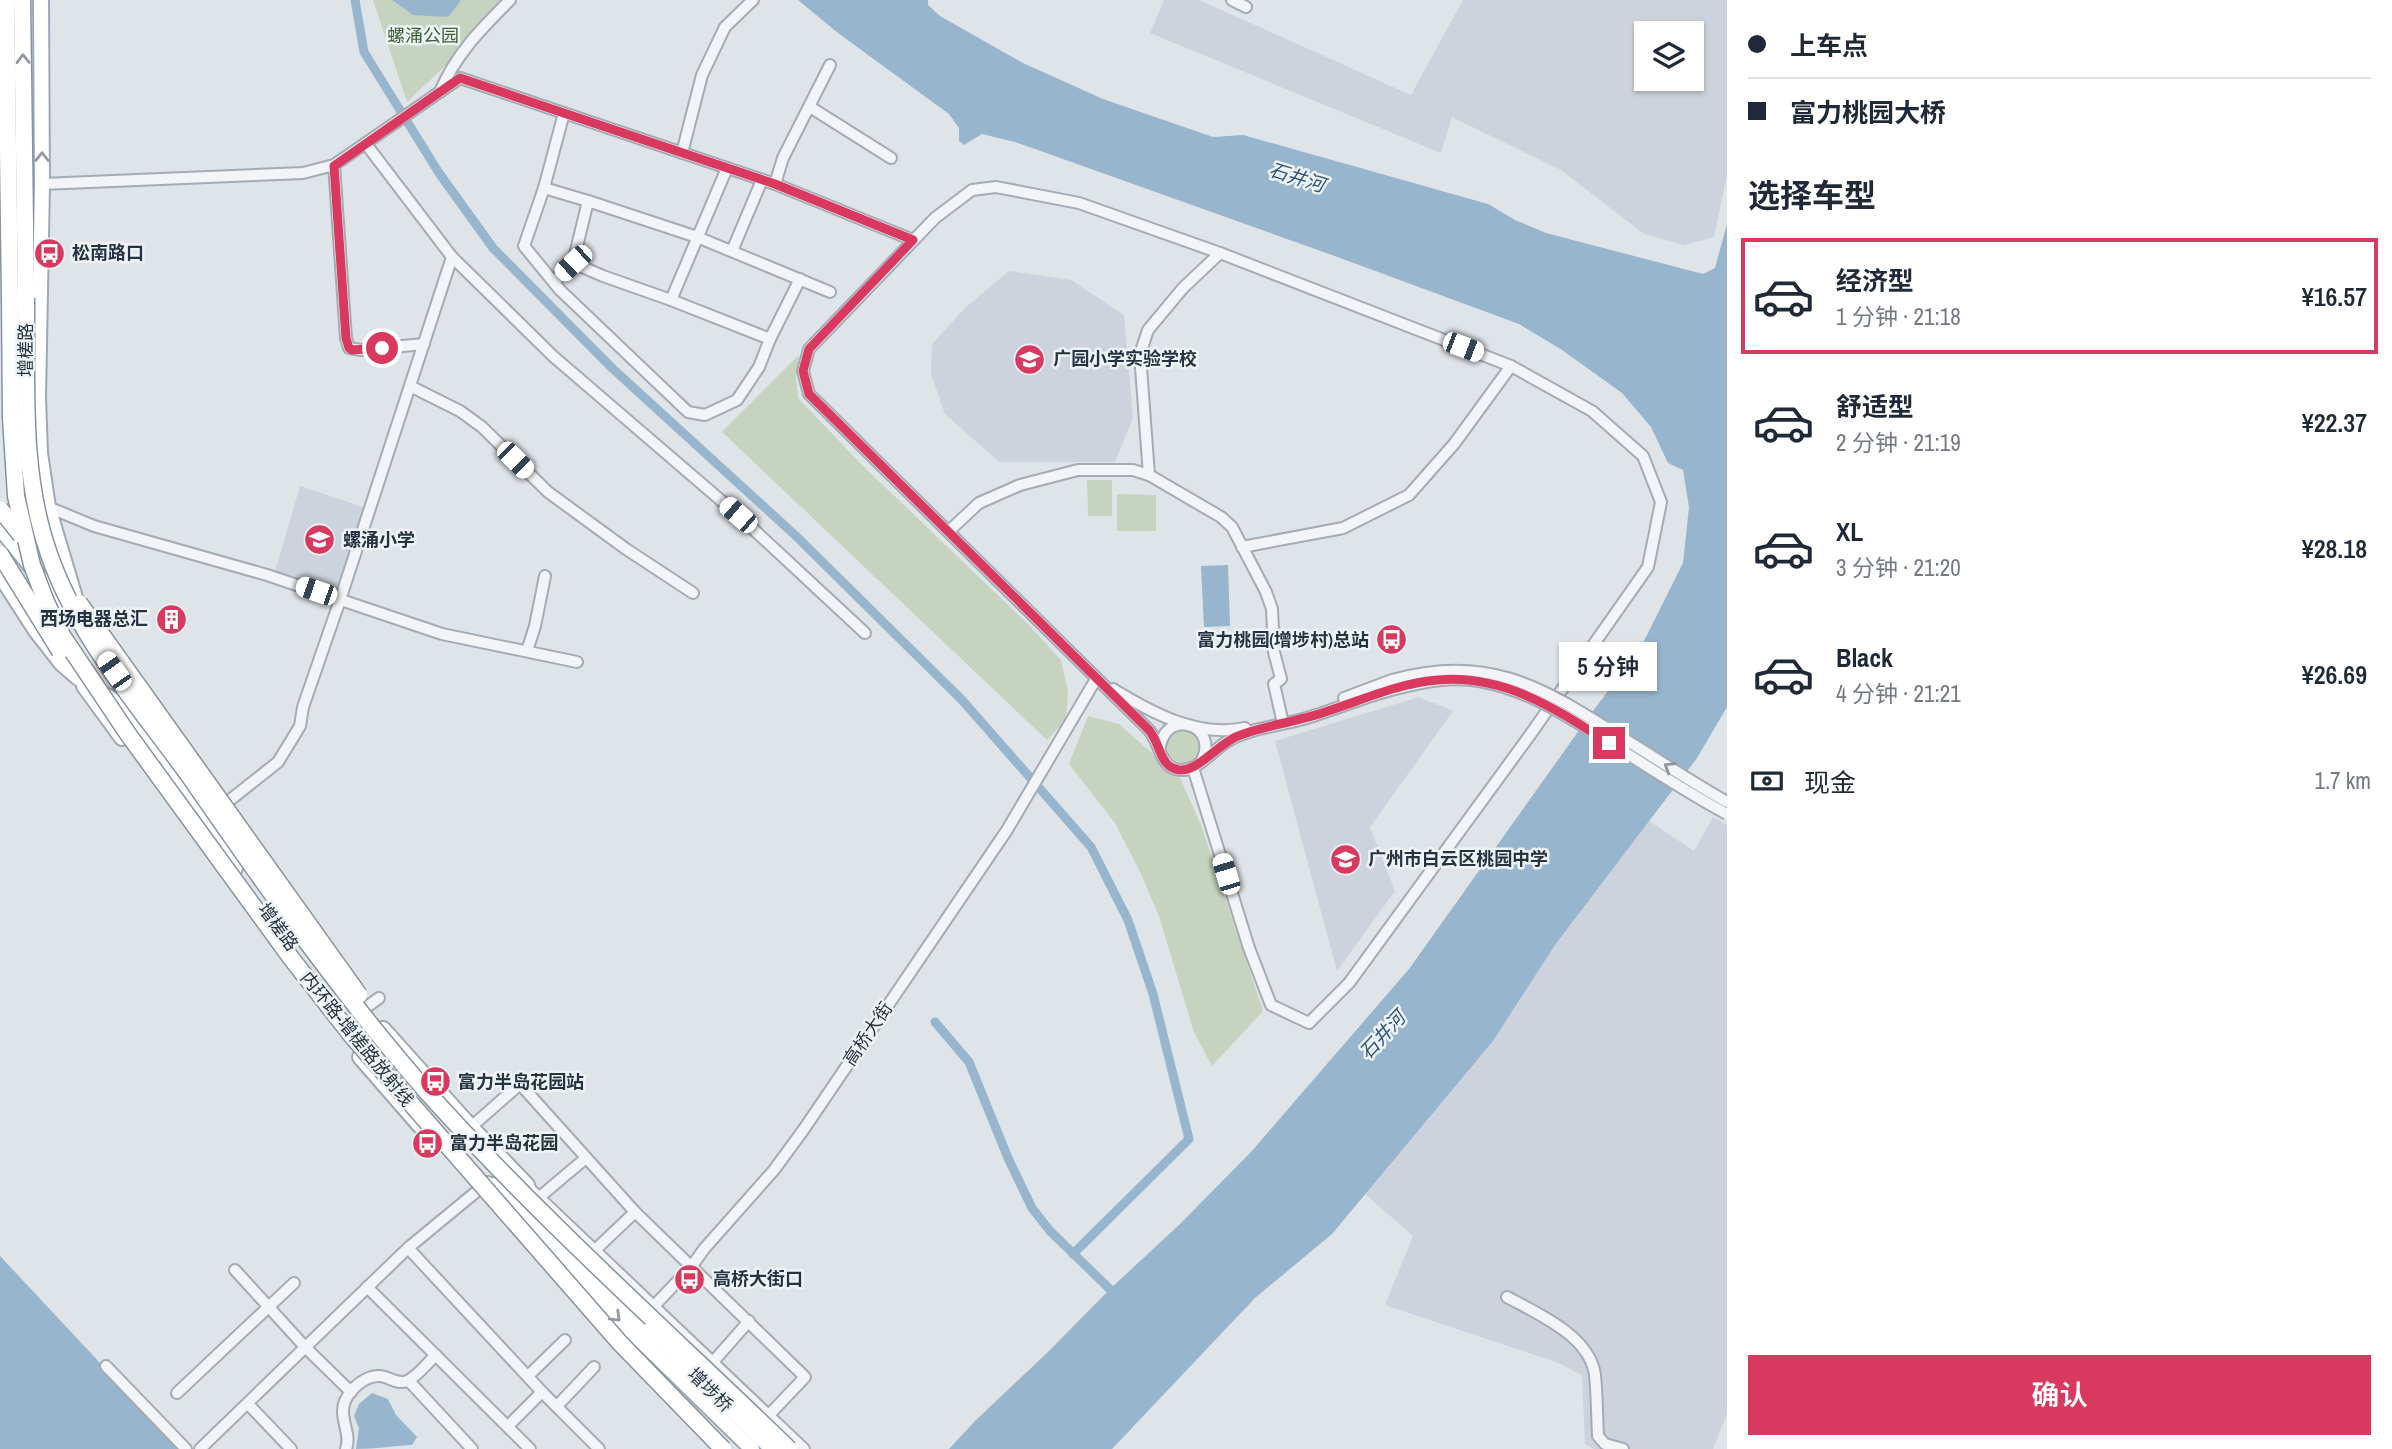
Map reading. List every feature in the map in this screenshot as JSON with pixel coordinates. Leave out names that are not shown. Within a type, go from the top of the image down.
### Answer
[{"type":"highway","name":"增槎路","points":[[6,0],[18,298],[32,482],[41,529],[66,594],[83,627],[300,933],[395,1054]]},
{"type":"highway","name":"增槎路","points":[[22,0],[13,464],[16,496],[25,543],[37,581],[58,627],[128,734]]},
{"type":"highway","points":[[0,509],[87,613],[164,719],[353,985],[395,1054]]},
{"type":"highway","points":[[0,554],[43,626],[77,674],[128,734]]},
{"type":"highway","name":"内环路-增槎路放射线","points":[[128,734],[291,958],[360,1046],[620,1343],[716,1447]]},
{"type":"highway","name":"内环路-增槎路放射线","points":[[395,1054],[505,1175],[789,1449]]},
{"type":"main road","name":"增槎路","points":[[41,0],[42,184],[38,398],[42,470],[48,507],[77,604],[97,645],[139,716],[232,836],[360,1012],[472,1150],[535,1206],[569,1253],[644,1335]]},
{"type":"main road","points":[[0,515],[23,506],[32,499],[42,470]]},
{"type":"main road","points":[[0,528],[97,645]]},
{"type":"main road","name":"增槎路","points":[[0,575],[36,631],[61,663],[77,677],[121,705],[246,884],[324,989],[377,1056],[451,1140],[484,1186],[594,1294],[644,1335]]},
{"type":"main road","points":[[114,671],[145,706],[220,808],[232,836]]},
{"type":"main road","points":[[77,677],[255,920],[380,1081],[424,1129],[484,1186],[557,1280],[594,1294]]},
{"type":"main road","points":[[246,884],[255,920]]},
{"type":"main road","points":[[360,1012],[527,1185],[535,1206]]},
{"type":"main road","points":[[377,1056],[380,1081]]},
{"type":"main road","points":[[424,1129],[451,1140]]},
{"type":"main road","points":[[472,1150],[496,1154]]},
{"type":"main road","name":"增埗桥","points":[[644,1335],[752,1449]]},
{"type":"main road","name":"增埗桥","points":[[644,1335],[772,1449]]},
{"type":"street","points":[[440,92],[449,70],[481,29],[510,0]]},
{"type":"street","points":[[682,153],[702,75],[725,27],[753,0]]},
{"type":"street","points":[[1232,0],[1246,7]]},
{"type":"street","points":[[775,184],[783,158],[830,65]]},
{"type":"street","points":[[42,184],[303,173],[334,166],[460,78],[775,184],[913,240]]},
{"type":"street","points":[[810,107],[891,158]]},
{"type":"street","points":[[564,113],[544,188],[524,246],[554,282],[688,412],[705,415],[737,400],[759,368],[770,339],[800,279]]},
{"type":"street","points":[[366,144],[452,257],[554,357],[738,515],[865,633]]},
{"type":"street","points":[[334,166],[346,338],[349,348],[360,350],[424,344]]},
{"type":"street","points":[[671,300],[727,168]]},
{"type":"street","points":[[732,251],[762,180]]},
{"type":"street","points":[[1096,678],[1149,711],[1196,728],[1205,739],[1206,748],[1197,764],[1249,948],[1271,1005],[1309,1023],[1349,983],[1530,735],[1648,567],[1661,502],[1643,456],[1592,411],[1511,366],[1220,253],[1079,203],[996,187],[972,190],[935,218],[809,349],[803,371],[809,394],[949,531],[1096,678],[1149,730],[1160,746],[1163,758],[1171,767],[1183,770],[1197,764],[1238,736],[1307,718],[1394,684],[1455,679],[1478,681],[1522,692],[1558,710],[1727,814]]},
{"type":"street","points":[[544,188],[697,237],[830,292]]},
{"type":"street","points":[[554,282],[573,263],[588,201]]},
{"type":"street","points":[[1149,475],[1140,354],[1148,330],[1174,299],[1220,253]]},
{"type":"street","points":[[220,808],[278,762],[300,726],[303,707],[452,257]]},
{"type":"street","points":[[573,263],[770,339]]},
{"type":"street","points":[[1242,547],[1343,528],[1409,495],[1454,444],[1511,366]]},
{"type":"street","points":[[410,386],[460,411],[482,427],[548,492],[626,549],[693,593]]},
{"type":"street","points":[[949,531],[979,503],[1020,485],[1078,470],[1133,470],[1149,475],[1221,517],[1232,527],[1272,609],[1273,652],[1280,680],[1274,684],[1282,719]]},
{"type":"street","points":[[48,507],[94,526],[267,575],[442,634],[577,662]]},
{"type":"street","points":[[527,651],[545,576]]},
{"type":"street","points":[[77,623],[68,627],[68,639],[121,705]]},
{"type":"street","points":[[1160,746],[1162,738],[1170,728],[1178,724],[1230,731],[1282,719],[1432,671],[1458,670],[1494,674],[1525,683],[1567,703],[1727,802]]},
{"type":"street","name":"高桥大街","points":[[654,1306],[774,1170],[799,1136],[1000,841],[1096,678]]},
{"type":"street","points":[[360,1012],[379,998]]},
{"type":"street","points":[[471,1128],[520,1084],[635,1212],[805,1377],[769,1415],[769,1431],[763,1449]]},
{"type":"street","points":[[586,1158],[535,1206],[595,1250],[804,1449]]},
{"type":"street","points":[[200,1449],[408,1248],[484,1186]]},
{"type":"street","points":[[595,1250],[635,1212]]},
{"type":"street","points":[[408,1248],[599,1449]]},
{"type":"street","points":[[236,1270],[306,1348],[351,1392]]},
{"type":"street","points":[[557,1280],[642,1375],[716,1447],[753,1401]]},
{"type":"street","points":[[177,1393],[294,1283]]},
{"type":"street","points":[[367,1287],[530,1449]]},
{"type":"street","points":[[1507,1297],[1558,1325],[1585,1349],[1595,1372],[1598,1436],[1605,1444],[1623,1449]]},
{"type":"street","points":[[713,1362],[749,1321]]},
{"type":"street","points":[[528,1376],[565,1340]]},
{"type":"street","points":[[346,1449],[349,1438],[344,1425],[343,1410],[351,1392],[376,1376],[408,1381],[436,1355]]},
{"type":"street","points":[[106,1366],[186,1449]]},
{"type":"street","points":[[557,1406],[594,1367]]},
{"type":"street","points":[[408,1381],[472,1449]]},
{"type":"street","points":[[508,1426],[542,1392]]},
{"type":"street","points":[[248,1404],[291,1449]]},
{"type":"shaded area","points":[[1164,0],[1199,0],[1411,95],[1463,0],[1727,0],[1727,175],[1714,237],[1684,245],[1644,234],[1561,170],[1452,117],[1441,153],[1150,33]]},
{"type":"shaded area","name":"广园小学实验学校","points":[[1009,271],[1071,280],[1124,315],[1133,418],[1115,462],[999,462],[945,414],[931,374],[932,344],[966,307]]},
{"type":"shaded area","name":"螺涌小学","points":[[300,486],[366,508],[338,593],[275,572]]},
{"type":"shaded area","name":"广州市白云区桃园中学","points":[[1419,697],[1453,711],[1370,827],[1395,891],[1337,971],[1275,741]]},
{"type":"shaded area","points":[[1713,817],[1727,825],[1727,1414],[1713,1449],[1594,1449],[1585,1444],[1582,1375],[1556,1362],[1385,1305],[1413,1236],[1365,1194],[1493,1041],[1555,945],[1649,821],[1694,851]]},
{"type":"green space","name":"螺涌公园","points":[[373,0],[515,0],[407,102]]},
{"type":"green space","points":[[799,355],[796,377],[798,398],[862,465],[1029,625],[1061,660],[1068,691],[1066,720],[1047,740],[722,432]]},
{"type":"green space","points":[[1087,480],[1112,480],[1112,516],[1088,516]]},
{"type":"green space","points":[[1117,494],[1156,495],[1156,531],[1117,531]]},
{"type":"green space","points":[[1088,716],[1119,724],[1180,778],[1201,825],[1263,1011],[1212,1066],[1194,1032],[1159,916],[1141,874],[1115,823],[1069,764]]},
{"type":"green space","points":[[1183,731],[1194,736],[1199,747],[1194,758],[1183,763],[1172,758],[1167,747],[1172,736]]},
{"type":"water","points":[[392,0],[460,2],[448,17],[413,15]]},
{"type":"water","name":"石井河","points":[[798,0],[928,0],[928,5],[940,16],[1023,63],[1103,99],[1213,137],[1243,135],[1488,204],[1515,220],[1546,233],[1703,274],[1715,268],[1727,224],[1727,707],[1697,758],[1555,945],[1493,1041],[1332,1234],[1255,1298],[1112,1449],[949,1449],[1251,1152],[1409,969],[1641,647],[1683,563],[1689,507],[1683,470],[1668,463],[1651,427],[1622,393],[1562,350],[1519,324],[1015,142],[982,134],[964,145],[959,141],[959,128],[949,114],[838,33]]},
{"type":"water","points":[[1228,565],[1230,626],[1204,627],[1201,566]]},
{"type":"water","points":[[0,1256],[159,1426],[180,1449],[0,1449]]},
{"type":"water","points":[[372,1393],[388,1399],[396,1415],[417,1437],[412,1445],[356,1449],[359,1428],[354,1416],[359,1404]]},
{"type":"waterway","points":[[355,0],[364,52],[439,173],[493,248],[612,368],[796,536],[962,700],[1091,847],[1128,920],[1153,994],[1189,1139],[1073,1254]]},
{"type":"waterway","points":[[935,1022],[969,1062],[1008,1158],[1032,1208],[1050,1231],[1117,1296]]},
{"type":"place","name":"松南路口","points":[[49,253]]},
{"type":"place","name":"广园小学实验学校","points":[[1030,359]]},
{"type":"place","name":"螺涌小学","points":[[320,540]]},
{"type":"place","name":"西场电器总汇","points":[[171,619]]},
{"type":"place","name":"富力桃园(增埗村)总站","points":[[1392,640]]},
{"type":"place","name":"广州市白云区桃园中学","points":[[1345,859]]},
{"type":"place","name":"富力半岛花园站","points":[[435,1082]]},
{"type":"place","name":"富力半岛花园","points":[[427,1143]]},
{"type":"place","name":"高桥大街口","points":[[690,1279]]},
{"type":"route","points":[[382,348],[352,350],[346,338],[334,166],[460,78],[775,184],[913,240],[809,349],[803,371],[809,394],[1149,730],[1158,741],[1165,762],[1174,769],[1191,769],[1209,753],[1238,736],[1284,725],[1395,689],[1437,680],[1478,681],[1522,692],[1540,699],[1609,743]]}]
